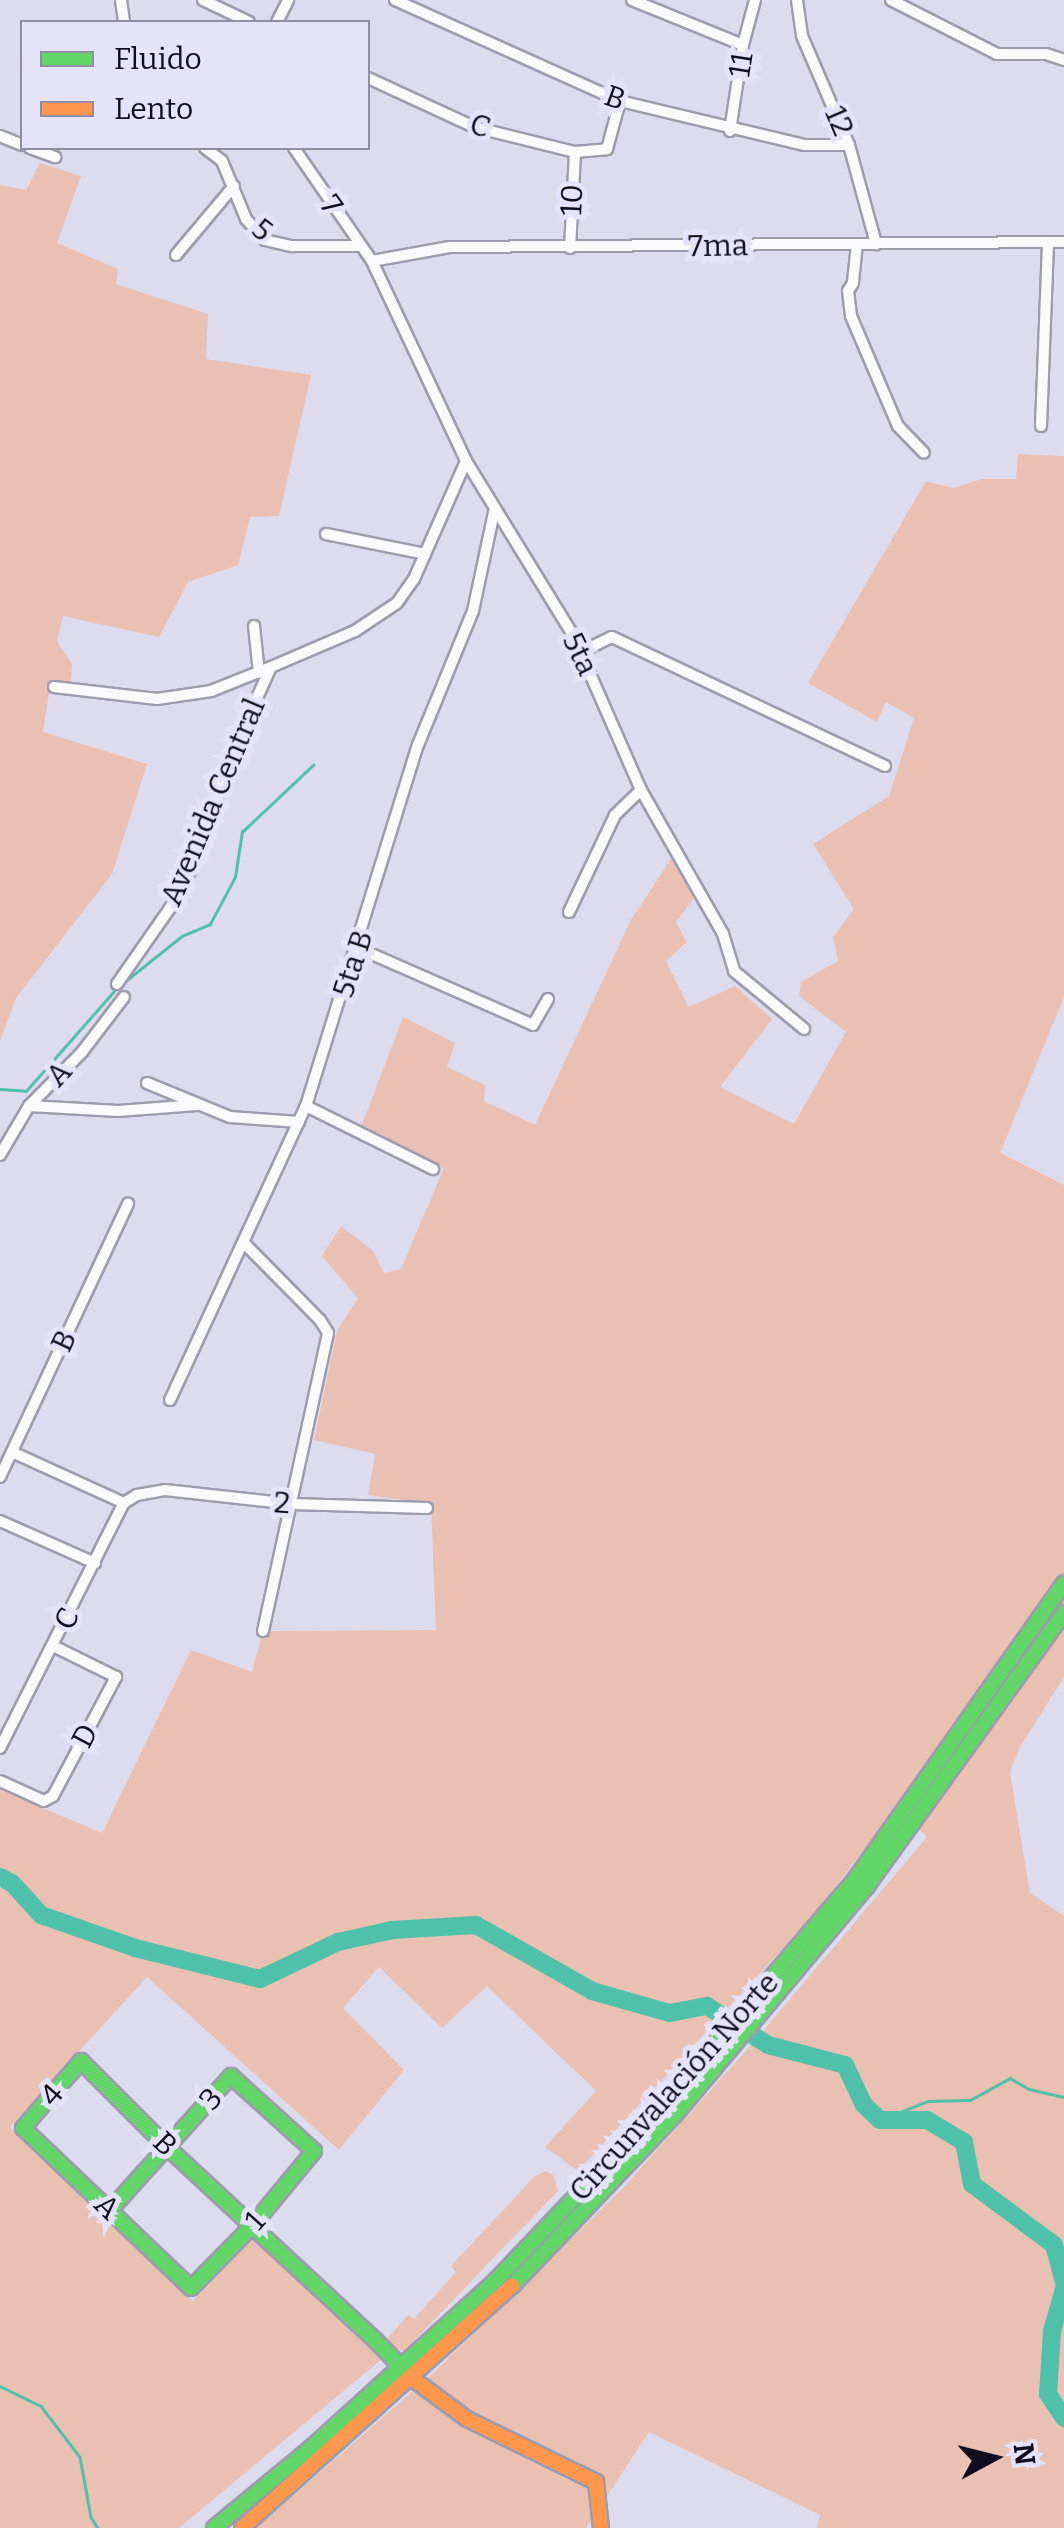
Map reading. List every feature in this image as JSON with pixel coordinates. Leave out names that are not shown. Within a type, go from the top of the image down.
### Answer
[{"type":"main road","name":"Circunvalación Norte","points":[[764,2000],[856,1878],[1064,1583]]},
{"type":"main road","name":"Circunvalación Norte","points":[[214,2528],[506,2293],[867,1886],[1064,1613]]},
{"type":"main road","name":"4","points":[[23,2128],[80,2062]]},
{"type":"main road","name":"B","points":[[80,2062],[407,2373],[467,2420],[596,2482],[601,2528]]},
{"type":"main road","name":"3","points":[[110,2210],[231,2076],[314,2151]]},
{"type":"main road","name":"A","points":[[23,2128],[191,2288]]},
{"type":"main road","name":"1","points":[[191,2288],[252,2226],[314,2151]]},
{"type":"main road","name":"Circunvalación Norte","points":[[246,2527],[407,2373]]},
{"type":"street","points":[[203,0],[245,20]]},
{"type":"street","name":"B","points":[[395,0],[620,102],[730,131],[804,145],[849,145]]},
{"type":"street","points":[[632,0],[743,45]]},
{"type":"street","name":"11","points":[[730,131],[743,45],[755,0]]},
{"type":"street","name":"12","points":[[797,0],[802,36],[849,145],[876,244]]},
{"type":"street","points":[[890,0],[997,54],[1046,54],[1064,60]]},
{"type":"street","name":"C","points":[[370,79],[474,127],[575,152],[600,153]]},
{"type":"street","name":"10","points":[[600,153],[607,149],[620,102]]},
{"type":"street","points":[[35,150],[55,158]]},
{"type":"street","name":"5","points":[[207,150],[222,162],[246,219],[265,240],[328,248],[361,246]]},
{"type":"street","name":"7","points":[[295,150],[372,261]]},
{"type":"street","name":"10","points":[[570,248],[575,152]]},
{"type":"street","points":[[176,255],[234,186]]},
{"type":"street","points":[[1040,426],[1048,242]]},
{"type":"street","name":"7ma","points":[[372,261],[450,247],[1064,242]]},
{"type":"street","points":[[856,244],[854,282],[848,290],[851,316],[898,426],[924,453]]},
{"type":"street","name":"5ta","points":[[372,261],[466,461],[580,652],[641,790],[724,934],[734,971],[804,1029]]},
{"type":"street","name":"Avenida Central","points":[[117,984],[175,902],[191,870],[233,752],[272,667],[376,619],[397,603],[425,554],[466,461]]},
{"type":"street","name":"5ta B","points":[[170,1400],[306,1106],[418,745],[473,611],[494,512]]},
{"type":"street","points":[[326,534],[425,554]]},
{"type":"street","points":[[254,626],[260,673]]},
{"type":"street","points":[[580,652],[612,637],[885,766]]},
{"type":"street","points":[[54,687],[157,698],[211,691],[272,667]]},
{"type":"street","points":[[569,912],[614,814],[641,790]]},
{"type":"street","points":[[358,948],[533,1025],[548,999]]},
{"type":"street","name":"A","points":[[0,1155],[29,1106],[82,1052],[124,997]]},
{"type":"street","points":[[147,1084],[230,1117],[299,1122]]},
{"type":"street","points":[[29,1106],[118,1111],[197,1106]]},
{"type":"street","points":[[306,1106],[433,1169]]},
{"type":"street","name":"B","points":[[0,1478],[128,1204]]},
{"type":"street","points":[[245,1244],[320,1320],[328,1334],[262,1632]]},
{"type":"street","points":[[12,1452],[124,1503]]},
{"type":"street","name":"2","points":[[124,1503],[137,1495],[165,1490],[292,1504],[427,1508]]},
{"type":"street","name":"C","points":[[0,1748],[124,1503]]},
{"type":"street","points":[[0,1521],[95,1563]]},
{"type":"street","name":"D","points":[[0,1781],[44,1801],[53,1796],[116,1677],[53,1646]]},
{"type":"street","points":[[235,2511],[246,2527]]},
{"type":"shaded area","points":[[40,163],[81,176],[57,243],[118,269],[116,284],[208,314],[206,359],[311,375],[279,516],[250,517],[238,565],[188,582],[159,637],[63,616],[57,641],[72,664],[71,685],[50,686],[43,732],[147,764],[112,874],[16,998],[0,1041],[0,185],[26,190]]},
{"type":"shaded area","points":[[1018,454],[1064,456],[1064,997],[1000,1153],[1064,1185],[1064,1677],[1020,1747],[1010,1772],[1030,1893],[1064,1916],[1064,2528],[817,2528],[820,2515],[649,2432],[586,2528],[256,2528],[428,2378],[623,2188],[753,2043],[927,1837],[897,1808],[810,1919],[578,2171],[545,2147],[596,2091],[487,1986],[442,2028],[379,1967],[343,2008],[404,2070],[339,2150],[147,1977],[10,2127],[193,2301],[266,2225],[394,2349],[179,2528],[0,2528],[0,1790],[102,1833],[191,1650],[252,1672],[263,1631],[436,1630],[431,1504],[368,1495],[375,1454],[314,1440],[337,1331],[358,1298],[322,1256],[341,1226],[373,1251],[384,1273],[401,1269],[444,1168],[362,1125],[403,1017],[455,1043],[447,1067],[485,1085],[484,1101],[535,1125],[631,920],[671,859],[694,898],[676,922],[687,942],[666,961],[689,1007],[735,986],[772,1019],[720,1087],[794,1124],[846,1032],[799,996],[801,982],[838,961],[833,937],[854,909],[813,844],[889,796],[914,718],[886,702],[877,722],[808,683],[926,481],[953,488],[982,479],[1016,479]]},
{"type":"shaded area","points":[[546,2171],[554,2176],[558,2191],[404,2351],[397,2349],[387,2339],[408,2315],[414,2319],[456,2272],[451,2266],[535,2176]]},
{"type":"waterway","points":[[122,984],[182,936],[210,924],[235,877],[242,832],[313,765]]},
{"type":"waterway","points":[[0,1089],[26,1091],[116,989]]},
{"type":"waterway","points":[[0,1877],[12,1883],[41,1915],[135,1948],[260,1979],[338,1942],[392,1930],[476,1925],[592,1991],[670,2013],[707,2006],[768,2045],[845,2065],[864,2105],[880,2120],[927,2120],[964,2142],[972,2184],[1054,2245],[1064,2282]]},
{"type":"waterway","points":[[880,2120],[928,2101],[970,2100],[1010,2078],[1029,2089],[1064,2097]]},
{"type":"waterway","points":[[1064,2289],[1052,2331],[1048,2394],[1064,2418]]},
{"type":"waterway","points":[[0,2386],[41,2406],[80,2457],[91,2517],[98,2528]]},
{"type":"traffic: fast","points":[[214,2528],[312,2447],[497,2279],[659,2109],[856,1878],[1064,1583]]},
{"type":"traffic: fast","points":[[512,2286],[675,2115],[867,1886],[1064,1613]]},
{"type":"traffic: fast","points":[[110,2210],[167,2147],[231,2076],[314,2151],[252,2226],[191,2288],[23,2128],[81,2061],[167,2147],[252,2226],[376,2341],[413,2379]]},
{"type":"traffic: slow","points":[[242,2528],[512,2286]]},
{"type":"traffic: slow","points":[[413,2379],[467,2419],[596,2482],[601,2528]]}]
